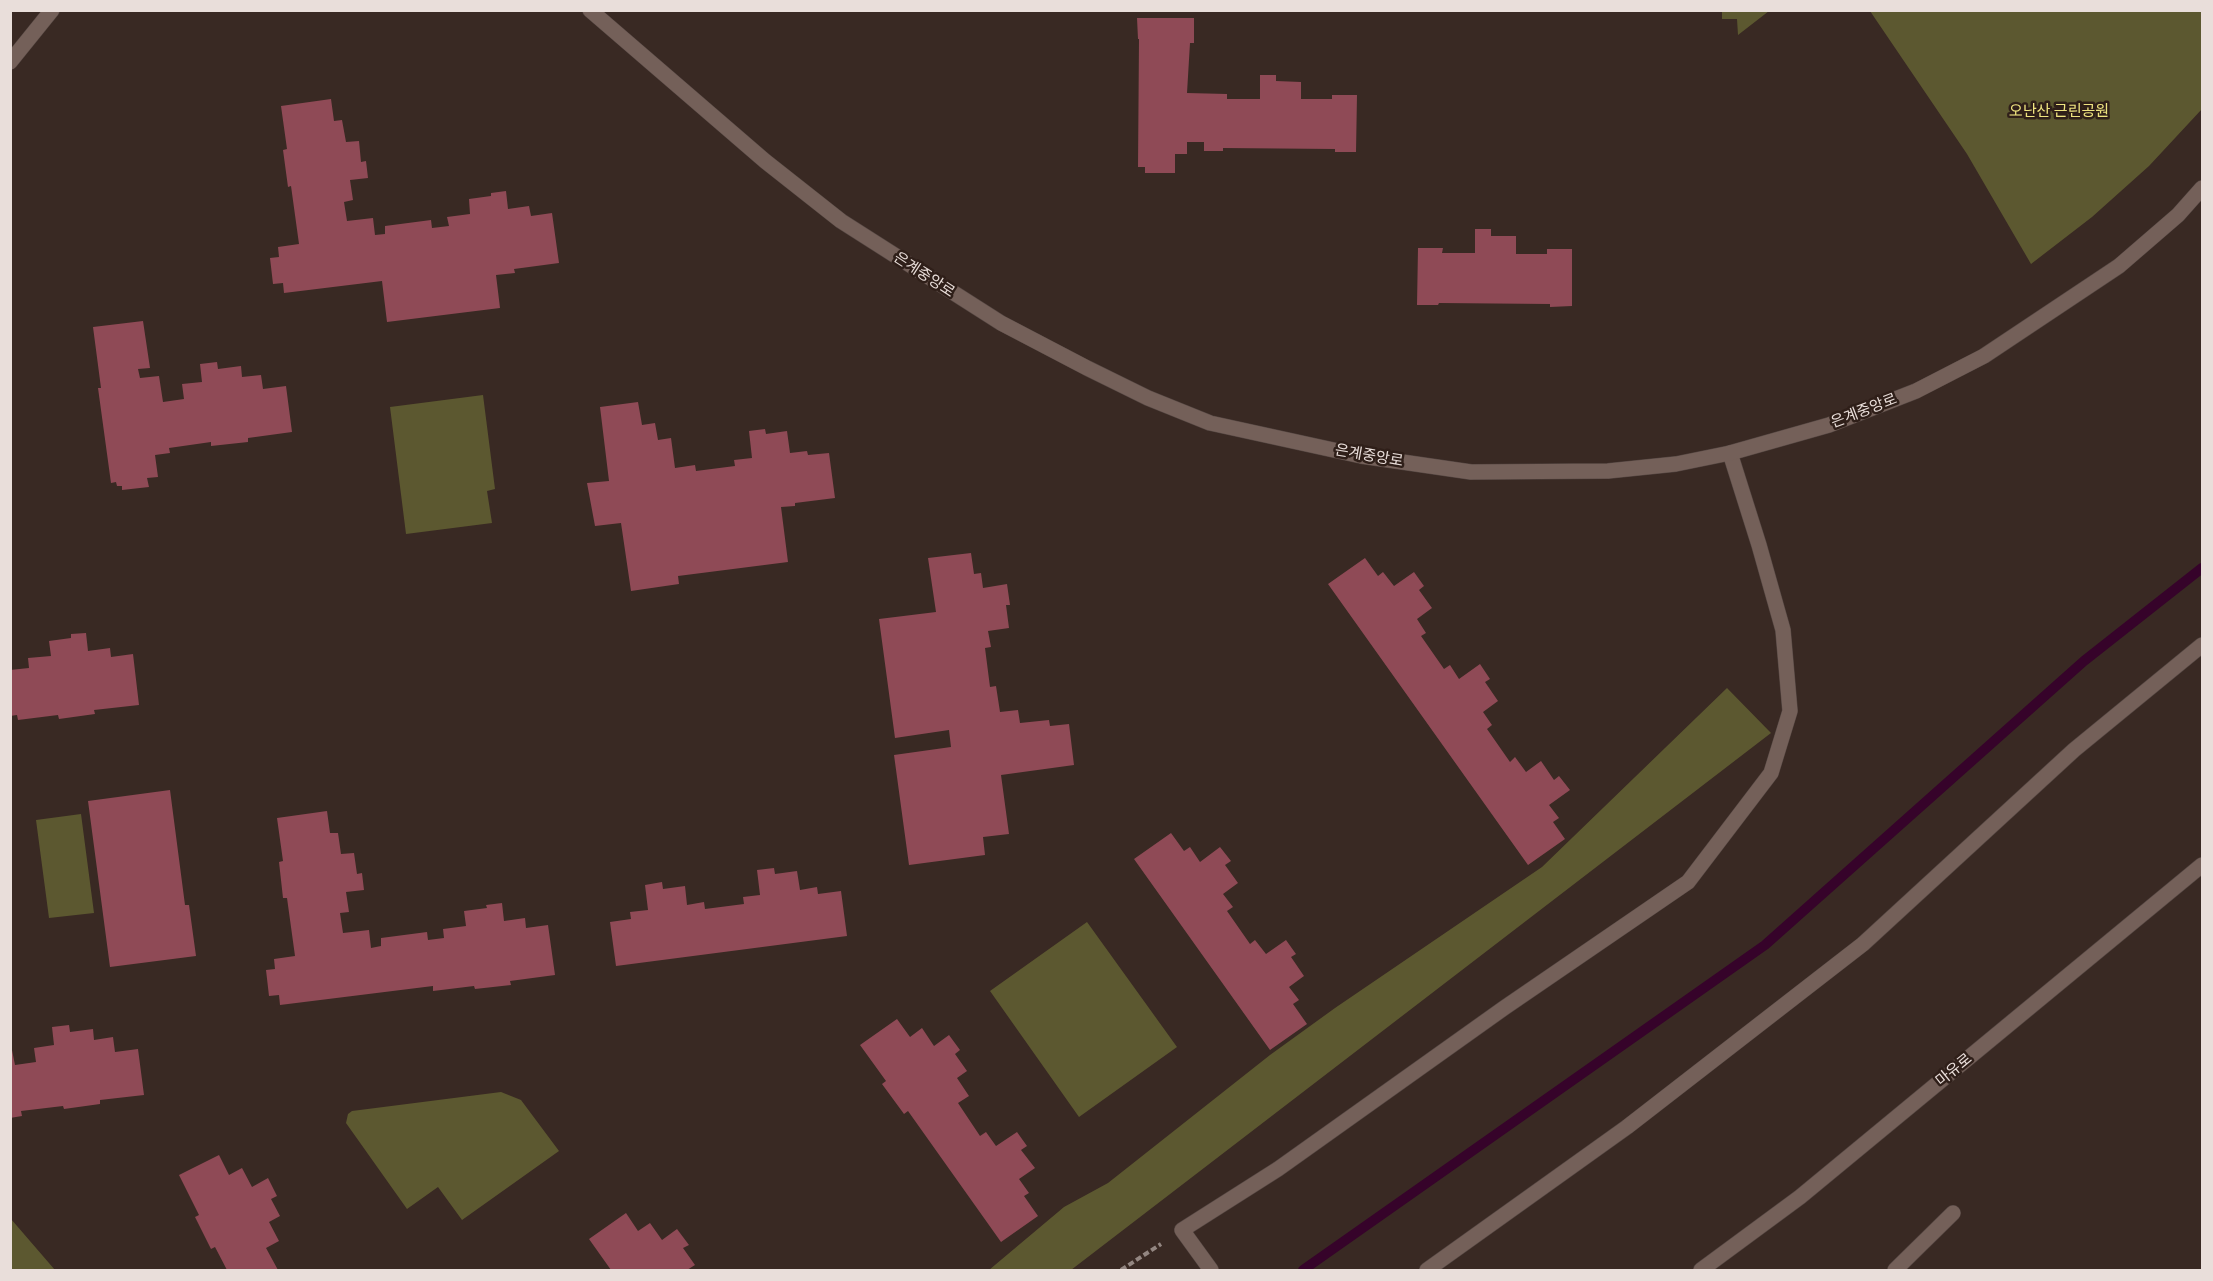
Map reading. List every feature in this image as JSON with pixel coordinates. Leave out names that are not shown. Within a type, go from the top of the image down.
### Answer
[{"type":"street","points":[[10,62],[52,10]]},
{"type":"street","name":"은계중앙로","points":[[590,10],[765,161],[841,221],[1001,323],[1148,398],[1194,418],[1361,456],[1471,472],[1608,471],[1676,464],[1730,453],[1829,425],[1916,391],[1984,356],[2119,266],[2178,215],[2202,189]]},
{"type":"street","points":[[1206,1264],[1182,1230],[1278,1169],[1503,1008],[1688,882],[1771,772],[1790,711],[1782,630],[1759,545],[1730,453]]},
{"type":"street","points":[[1427,1270],[1628,1127],[1863,944],[2074,750],[2202,645]]},
{"type":"street","name":"마유로","points":[[1704,1268],[1800,1197],[2202,865]]},
{"type":"street","points":[[1895,1270],[1953,1213]]},
{"type":"path","points":[[1121,1270],[1182,1230]]},
{"type":"green space","points":[[1722,10],[1769,11],[1738,35],[1737,19],[1722,19]]},
{"type":"green space","name":"오난산 근린공원","points":[[1870,11],[2202,11],[2202,109],[2149,166],[2092,217],[2031,264],[1967,154]]},
{"type":"green space","points":[[483,395],[495,489],[487,491],[492,523],[406,534],[390,407]]},
{"type":"green space","points":[[1727,688],[1771,733],[1071,1270],[989,1270],[1064,1207],[1108,1183],[1270,1055],[1542,867]]},
{"type":"green space","points":[[81,814],[94,913],[49,918],[36,820]]},
{"type":"green space","points":[[1087,922],[1177,1047],[1079,1117],[990,991]]},
{"type":"green space","points":[[501,1092],[521,1100],[559,1151],[462,1220],[438,1187],[407,1209],[346,1123],[348,1114],[352,1111]]},
{"type":"green space","points":[[11,1219],[55,1270],[11,1270]]},
{"type":"building","points":[[1137,18],[1194,18],[1194,43],[1190,43],[1187,93],[1227,94],[1227,99],[1260,99],[1260,75],[1276,75],[1276,81],[1301,82],[1301,99],[1332,99],[1332,95],[1357,95],[1356,152],[1335,152],[1335,149],[1223,148],[1223,151],[1204,151],[1204,142],[1187,142],[1187,154],[1175,154],[1175,173],[1145,173],[1145,167],[1138,167],[1139,39]]},
{"type":"building","points":[[331,99],[334,121],[342,120],[346,142],[359,141],[361,162],[366,161],[368,178],[350,180],[353,200],[344,202],[347,221],[373,218],[375,235],[385,234],[385,226],[431,220],[432,228],[449,226],[447,217],[470,214],[469,199],[506,191],[508,209],[529,206],[531,216],[552,213],[559,263],[514,269],[515,273],[496,275],[500,308],[387,322],[382,281],[284,293],[283,283],[273,284],[270,258],[279,257],[278,247],[299,244],[291,186],[288,187],[283,150],[287,149],[281,106]]},
{"type":"building","points":[[1475,229],[1491,229],[1491,236],[1516,236],[1516,254],[1547,254],[1547,249],[1572,249],[1572,306],[1439,303],[1438,305],[1417,305],[1418,248],[1443,248],[1442,253],[1475,253]]},
{"type":"building","points":[[143,321],[150,368],[138,369],[140,378],[159,376],[163,402],[184,399],[182,384],[202,382],[200,364],[217,362],[218,369],[241,366],[242,377],[261,375],[263,389],[286,386],[292,432],[248,438],[248,442],[211,446],[211,442],[169,448],[170,453],[155,455],[158,477],[147,478],[149,487],[122,490],[122,486],[117,486],[116,482],[111,483],[98,388],[101,388],[93,327]]},
{"type":"building","points":[[638,402],[642,425],[655,423],[658,440],[671,438],[675,468],[695,465],[696,471],[735,466],[734,460],[752,458],[749,431],[765,429],[766,434],[787,431],[790,453],[807,451],[808,455],[829,453],[835,498],[781,507],[788,562],[678,576],[679,584],[631,591],[621,523],[595,526],[587,483],[609,481],[600,407]]},
{"type":"building","points":[[971,553],[974,574],[981,573],[983,588],[1007,584],[1010,605],[1006,605],[1009,628],[988,631],[991,647],[985,648],[990,687],[996,686],[1000,712],[1018,710],[1020,723],[1049,720],[1050,726],[1069,724],[1074,765],[1001,775],[1009,834],[983,837],[985,855],[909,865],[894,755],[951,747],[949,730],[895,738],[879,619],[936,612],[928,558]]},
{"type":"building","points":[[1365,558],[1378,576],[1383,572],[1394,586],[1414,572],[1424,586],[1419,590],[1432,608],[1417,619],[1426,633],[1421,636],[1444,669],[1450,665],[1459,679],[1480,664],[1490,679],[1485,682],[1498,701],[1483,712],[1492,725],[1487,729],[1510,762],[1515,757],[1526,772],[1541,761],[1554,780],[1559,776],[1570,790],[1549,805],[1559,818],[1553,822],[1565,839],[1528,865],[1328,584]]},
{"type":"building","points":[[86,633],[88,651],[110,648],[111,657],[133,654],[139,705],[94,710],[95,714],[59,719],[58,715],[18,720],[17,715],[10,716],[10,670],[29,668],[28,658],[51,656],[49,641],[71,638],[71,634]]},
{"type":"building","points":[[170,790],[185,905],[189,905],[196,956],[110,967],[88,801]]},
{"type":"building","points":[[327,811],[330,833],[338,833],[341,854],[354,853],[357,874],[362,873],[364,890],[346,892],[349,912],[340,913],[343,933],[369,930],[371,948],[381,946],[381,938],[427,932],[428,940],[444,938],[443,929],[466,926],[464,911],[487,908],[486,905],[502,903],[504,921],[525,918],[526,928],[548,925],[555,975],[510,981],[511,985],[475,989],[474,986],[433,991],[433,986],[280,1005],[279,995],[269,996],[266,970],[275,969],[274,959],[295,956],[287,898],[283,898],[279,862],[283,861],[277,818]]},
{"type":"building","points":[[1171,833],[1184,851],[1190,847],[1200,862],[1220,847],[1231,861],[1225,865],[1238,883],[1223,894],[1233,907],[1227,911],[1250,944],[1255,940],[1266,954],[1286,940],[1296,954],[1291,957],[1304,976],[1289,987],[1299,1000],[1293,1004],[1307,1024],[1270,1050],[1134,859]]},
{"type":"building","points":[[774,868],[775,874],[797,871],[800,890],[817,887],[818,894],[841,891],[847,936],[616,966],[610,922],[631,919],[630,912],[648,910],[645,885],[662,882],[663,889],[685,886],[687,905],[704,902],[705,909],[744,904],[743,897],[760,895],[757,870]]},
{"type":"building","points":[[897,1019],[910,1037],[922,1028],[934,1046],[949,1035],[960,1050],[955,1054],[967,1071],[957,1078],[969,1096],[958,1103],[980,1136],[986,1132],[996,1146],[1017,1132],[1027,1146],[1021,1150],[1035,1168],[1019,1179],[1029,1193],[1024,1196],[1038,1216],[1001,1242],[908,1111],[904,1114],[882,1084],[886,1081],[860,1045]]},
{"type":"building","points":[[69,1025],[70,1032],[93,1029],[94,1040],[113,1037],[115,1052],[138,1049],[144,1095],[100,1100],[100,1104],[64,1109],[63,1106],[21,1111],[22,1116],[10,1118],[10,1040],[15,1065],[36,1062],[34,1048],[54,1045],[52,1027]]},
{"type":"building","points":[[219,1155],[229,1175],[242,1168],[252,1187],[268,1178],[277,1196],[271,1199],[280,1216],[269,1222],[279,1241],[266,1248],[278,1270],[227,1270],[215,1247],[211,1249],[195,1217],[199,1215],[179,1175]]},
{"type":"building","points":[[626,1213],[638,1231],[650,1223],[662,1240],[677,1229],[689,1245],[683,1248],[695,1265],[687,1270],[611,1270],[589,1239]]},
{"type":"waterway","points":[[1303,1270],[1765,945],[2084,661],[2202,568]]}]
